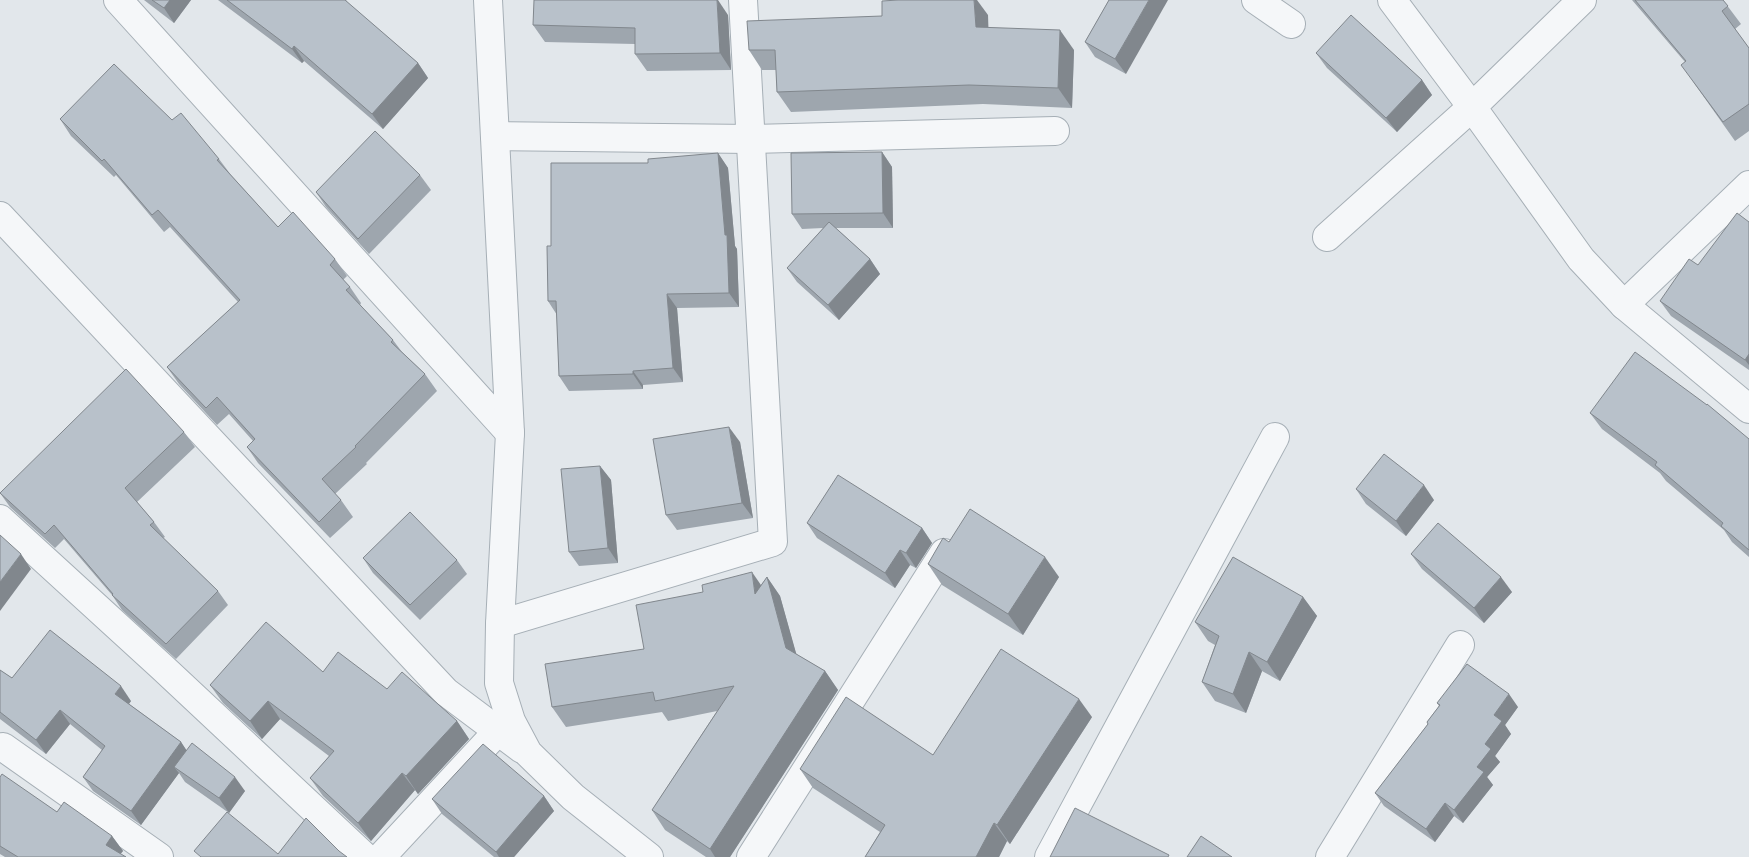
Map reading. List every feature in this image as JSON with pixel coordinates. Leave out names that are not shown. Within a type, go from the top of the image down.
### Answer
[{"type":"street","points":[[118,0],[510,432]]},
{"type":"street","points":[[488,0],[510,432],[500,624],[499,683],[511,721],[528,753]]},
{"type":"street","points":[[500,624],[773,542],[743,0]]},
{"type":"street","points":[[1256,0],[1291,24]]},
{"type":"street","points":[[1392,0],[1472,107],[1581,259],[1624,306],[1749,409]]},
{"type":"street","points":[[1327,238],[1472,107],[1582,0]]},
{"type":"street","points":[[495,136],[751,139],[1055,131]]},
{"type":"street","points":[[1624,306],[1749,185]]},
{"type":"street","points":[[0,216],[446,692],[528,753],[573,797],[649,857]]},
{"type":"street","points":[[1049,857],[1274,437]]},
{"type":"street","points":[[0,519],[365,857]]},
{"type":"street","points":[[751,857],[944,553]]},
{"type":"street","points":[[1330,857],[1460,645]]},
{"type":"street","points":[[381,857],[498,731]]},
{"type":"street","points":[[3,747],[159,857]]},
{"type":"building","points":[[152,0],[170,0],[164,8]]},
{"type":"building","points":[[227,0],[345,0],[418,63],[372,114],[294,46],[292,49]]},
{"type":"building","points":[[534,0],[717,0],[720,53],[635,54],[635,28],[533,25]]},
{"type":"building","points":[[974,0],[976,27],[1060,30],[1058,88],[969,85],[777,92],[775,50],[749,50],[747,21],[882,16],[882,1]]},
{"type":"building","points":[[1109,0],[1149,0],[1115,59],[1085,42]]},
{"type":"building","points":[[1635,0],[1723,0],[1728,6],[1722,11],[1749,48],[1749,104],[1723,122],[1681,65],[1686,61]]},
{"type":"building","points":[[1351,15],[1422,80],[1386,118],[1316,53]]},
{"type":"building","points":[[114,64],[172,120],[181,113],[219,159],[217,160],[278,227],[293,212],[335,259],[330,265],[350,287],[346,290],[393,340],[391,342],[425,374],[356,447],[322,479],[341,500],[319,522],[247,447],[255,439],[217,397],[206,408],[167,367],[240,300],[158,210],[152,215],[104,159],[102,161],[60,119]]},
{"type":"building","points":[[375,131],[420,175],[358,239],[316,192]]},
{"type":"building","points":[[882,152],[883,213],[792,214],[791,153]]},
{"type":"building","points":[[718,153],[725,235],[727,235],[729,293],[667,294],[673,368],[633,371],[633,374],[559,376],[556,301],[548,301],[547,246],[551,246],[551,163],[648,163],[648,159]]},
{"type":"building","points":[[1737,213],[1749,222],[1749,354],[1745,360],[1660,301],[1689,259],[1698,265]]},
{"type":"building","points":[[829,222],[870,259],[828,305],[787,268]]},
{"type":"building","points":[[1635,352],[1707,404],[1749,439],[1749,550],[1721,526],[1723,523],[1655,465],[1657,462],[1590,413]]},
{"type":"building","points":[[126,369],[184,432],[125,488],[154,522],[150,525],[218,591],[166,644],[112,595],[54,525],[45,534],[0,493]]},
{"type":"building","points":[[729,427],[742,503],[666,515],[653,439]]},
{"type":"building","points":[[1384,454],[1424,485],[1396,521],[1356,489]]},
{"type":"building","points":[[600,466],[608,548],[569,552],[561,469]]},
{"type":"building","points":[[838,475],[922,528],[906,553],[900,550],[885,573],[807,523]]},
{"type":"building","points":[[970,509],[1045,557],[1008,614],[928,564],[943,538],[949,542]]},
{"type":"building","points":[[410,512],[457,560],[410,605],[363,558]]},
{"type":"building","points":[[1438,523],[1501,577],[1474,608],[1411,554]]},
{"type":"building","points":[[0,535],[21,554],[0,582]]},
{"type":"building","points":[[1233,557],[1303,597],[1267,662],[1249,652],[1233,694],[1202,682],[1219,636],[1195,622]]},
{"type":"building","points":[[752,572],[755,594],[767,577],[786,648],[825,671],[710,849],[652,810],[734,686],[655,701],[653,692],[552,707],[545,664],[644,649],[636,605],[703,592],[702,585]]},
{"type":"building","points":[[266,622],[323,672],[338,652],[387,689],[402,672],[457,721],[406,776],[402,773],[358,823],[310,778],[334,751],[268,701],[250,721],[210,685]]},
{"type":"building","points":[[50,630],[121,686],[115,694],[181,742],[131,811],[83,777],[105,746],[60,710],[36,740],[0,712],[0,670],[12,678]]},
{"type":"building","points":[[1001,649],[1079,699],[997,825],[994,823],[976,857],[865,857],[885,825],[800,769],[846,697],[933,755]]},
{"type":"building","points":[[1467,664],[1509,694],[1494,715],[1502,721],[1485,744],[1491,749],[1477,767],[1484,772],[1454,810],[1445,803],[1426,829],[1375,793],[1428,724],[1427,722],[1440,705],[1437,703]]},
{"type":"building","points":[[192,743],[235,777],[219,798],[174,767]]},
{"type":"building","points":[[483,744],[544,796],[496,852],[432,799]]},
{"type":"building","points":[[2,774],[57,812],[64,802],[112,836],[106,845],[126,857],[18,857],[0,846],[0,777]]},
{"type":"building","points":[[1075,808],[1169,855],[1168,857],[1050,857]]},
{"type":"building","points":[[227,812],[278,854],[306,818],[347,857],[201,857],[194,851]]},
{"type":"building","points":[[1201,836],[1232,857],[1187,857]]}]
